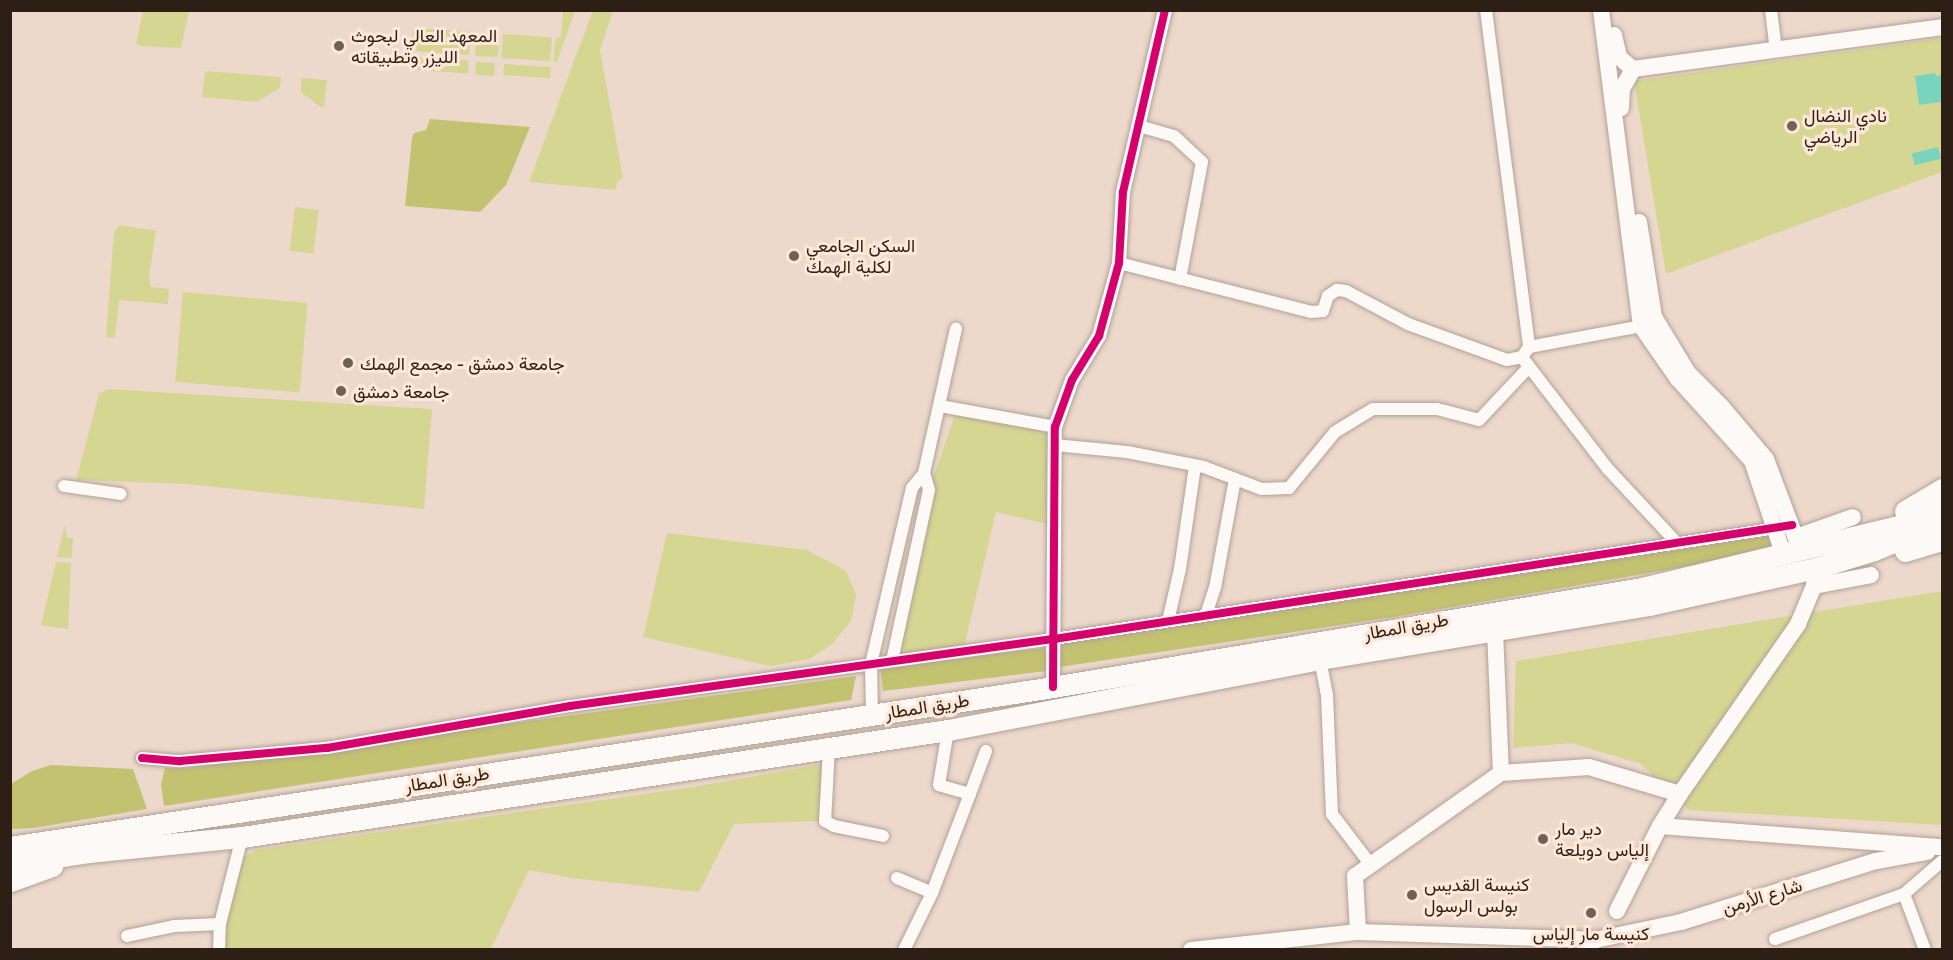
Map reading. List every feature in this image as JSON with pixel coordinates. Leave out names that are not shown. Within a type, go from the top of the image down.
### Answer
[{"type":"highway","points":[[1839,541],[1875,521],[1905,511],[1942,489]]},
{"type":"highway","points":[[1839,541],[1902,525],[1942,507]]},
{"type":"highway","points":[[1874,550],[1942,522]]},
{"type":"highway","points":[[1874,550],[1905,551],[1942,540]]},
{"type":"highway","name":"طريق المطار","points":[[10,847],[1053,687],[1642,588],[1793,541],[1839,541]]},
{"type":"highway","name":"طريق المطار","points":[[10,864],[88,852],[242,837],[948,730],[1320,658],[1815,577],[1874,550]]},
{"type":"highway","points":[[10,840],[37,843]]},
{"type":"highway","points":[[10,882],[88,852]]},
{"type":"main road","points":[[1601,10],[1648,322],[1677,379],[1752,461],[1773,529],[1793,541]]},
{"type":"main road","points":[[1611,10],[1619,57],[1633,69],[1942,27]]},
{"type":"main road","points":[[1633,69],[1622,89],[1620,100],[1648,322],[1688,374],[1721,405],[1766,459],[1793,541]]},
{"type":"main road","points":[[1793,541],[1853,517]]},
{"type":"main road","points":[[1617,910],[1660,826],[1680,794],[1789,639],[1805,611],[1815,577],[1871,575]]},
{"type":"main road","points":[[1495,631],[1501,773]]},
{"type":"main road","points":[[1358,932],[1355,876],[1501,773],[1590,766],[1680,794]]},
{"type":"main road","points":[[1660,826],[1942,848]]},
{"type":"main road","points":[[1875,842],[1880,851],[1876,861]]},
{"type":"main road","name":"شارع الأرمن","points":[[1191,950],[1358,932],[1590,945],[1681,922],[1876,861],[1942,848]]},
{"type":"street","points":[[1053,687],[1055,427],[1072,380],[1099,336],[1119,263],[1123,192],[1165,10]]},
{"type":"street","points":[[1486,10],[1527,357],[1608,469],[1677,543]]},
{"type":"street","points":[[1771,10],[1776,48]]},
{"type":"street","points":[[1138,126],[1174,136],[1202,162],[1180,279]]},
{"type":"street","points":[[1119,263],[1311,312],[1323,311],[1328,296],[1337,290],[1346,291],[1407,324],[1507,360],[1527,357],[1648,322]]},
{"type":"street","points":[[872,715],[871,664],[912,488],[924,473],[956,329]]},
{"type":"street","points":[[1055,445],[1127,452],[1195,466],[1262,489],[1289,488],[1335,432],[1373,409],[1437,409],[1479,420],[1527,357]]},
{"type":"street","points":[[940,406],[1055,427]]},
{"type":"street","points":[[1168,621],[1180,569],[1195,466]]},
{"type":"street","points":[[892,661],[929,490],[924,473]]},
{"type":"street","points":[[1206,615],[1215,588],[1235,479]]},
{"type":"street","points":[[64,486],[120,494]]},
{"type":"street","points":[[142,758],[180,761],[327,748],[570,706],[1054,639],[1773,529],[1793,541]]},
{"type":"street","points":[[1320,658],[1327,695],[1332,813],[1371,865]]},
{"type":"street","points":[[948,730],[939,785],[970,794]]},
{"type":"street","points":[[829,748],[825,821],[834,826],[883,836]]},
{"type":"street","points":[[904,950],[932,893],[986,751]]},
{"type":"street","points":[[219,950],[220,924],[242,837]]},
{"type":"street","points":[[1775,939],[1904,894],[1942,861]]},
{"type":"street","points":[[897,878],[932,893]]},
{"type":"street","points":[[1904,894],[1925,950]]},
{"type":"street","points":[[127,936],[174,926],[220,924]]},
{"type":"green space","points":[[593,10],[613,11],[600,50],[623,178],[617,182],[616,190],[529,182]]},
{"type":"green space","points":[[143,11],[189,11],[181,48],[136,44]]},
{"type":"green space","points":[[563,11],[575,11],[557,62],[553,62],[556,38],[561,37]]},
{"type":"green space","points":[[413,28],[471,32],[469,55],[411,51]]},
{"type":"green space","points":[[503,34],[552,37],[550,61],[501,58]]},
{"type":"green space","points":[[476,35],[499,36],[498,57],[475,56]]},
{"type":"green space","name":"نادي النضال الرياضي","points":[[1942,38],[1942,172],[1666,274],[1634,81]]},
{"type":"green space","points":[[418,57],[469,61],[468,74],[417,70]]},
{"type":"green space","points":[[476,62],[495,63],[494,76],[475,75]]},
{"type":"green space","points":[[504,64],[551,67],[550,78],[503,75]]},
{"type":"green space","points":[[205,71],[281,77],[280,88],[256,102],[202,97]]},
{"type":"green space","points":[[301,78],[327,80],[324,107],[319,106],[301,92]]},
{"type":"green space","points":[[295,207],[319,210],[313,254],[290,251]]},
{"type":"green space","points":[[119,225],[156,231],[149,277],[151,287],[169,289],[168,304],[119,300],[115,338],[106,337],[114,232]]},
{"type":"green space","points":[[183,292],[308,303],[300,393],[175,382]]},
{"type":"green space","points":[[108,389],[432,409],[424,509],[186,484],[76,480],[99,394]]},
{"type":"green space","points":[[957,409],[1055,427],[1055,526],[996,512],[963,651],[892,661],[929,490]]},
{"type":"green space","points":[[65,524],[67,538],[73,538],[72,558],[57,557]]},
{"type":"green space","points":[[667,533],[807,550],[846,571],[856,595],[851,621],[833,643],[810,659],[770,666],[643,637]]},
{"type":"green space","points":[[56,562],[71,563],[68,629],[41,625]]},
{"type":"green space","points":[[1942,591],[1942,825],[1689,810],[1641,764],[1571,743],[1513,748],[1516,661]]},
{"type":"green space","points":[[828,763],[825,821],[734,824],[699,892],[571,878],[529,870],[491,949],[228,950],[219,945],[239,860],[255,850],[693,787]]},
{"type":"shaded area","points":[[430,119],[530,127],[506,185],[480,212],[405,206],[412,138],[414,133],[426,130]]},
{"type":"shaded area","points":[[1773,529],[1779,546],[1695,565],[1400,616],[1053,668],[1054,639]]},
{"type":"shaded area","points":[[1045,648],[1048,671],[883,691],[880,668]]},
{"type":"shaded area","points":[[856,676],[851,700],[164,806],[161,784],[165,768],[188,768]]},
{"type":"shaded area","points":[[51,765],[133,769],[147,809],[33,828],[11,829],[11,784],[32,771]]},
{"type":"water","points":[[1935,73],[1936,76],[1942,75],[1942,102],[1919,105],[1915,76]]},
{"type":"water","points":[[1938,147],[1941,159],[1915,165],[1912,154]]},
{"type":"cycle path","points":[[1053,687],[1055,427],[1072,380],[1099,336],[1119,263],[1123,192],[1165,10]]},
{"type":"cycle path","points":[[142,758],[180,761],[327,748],[570,706],[1054,639],[1792,525]]},
{"type":"place","name":"المعهد العالي لبحوث الليزر وتطبيقاته","points":[[339,46]]},
{"type":"place","name":"نادي النضال الرياضي","points":[[1792,126]]},
{"type":"place","name":"السكن الجامعي لكلية الهمك","points":[[794,256]]},
{"type":"place","name":"جامعة دمشق - مجمع الهمك","points":[[348,363]]},
{"type":"place","name":"جامعة دمشق","points":[[341,391]]},
{"type":"place","name":"دير مار إلياس دويلعة","points":[[1543,839]]},
{"type":"place","name":"كنيسة القديس بولس الرسول","points":[[1412,895]]},
{"type":"place","name":"كنيسة مار إلياس","points":[[1591,913]]}]
